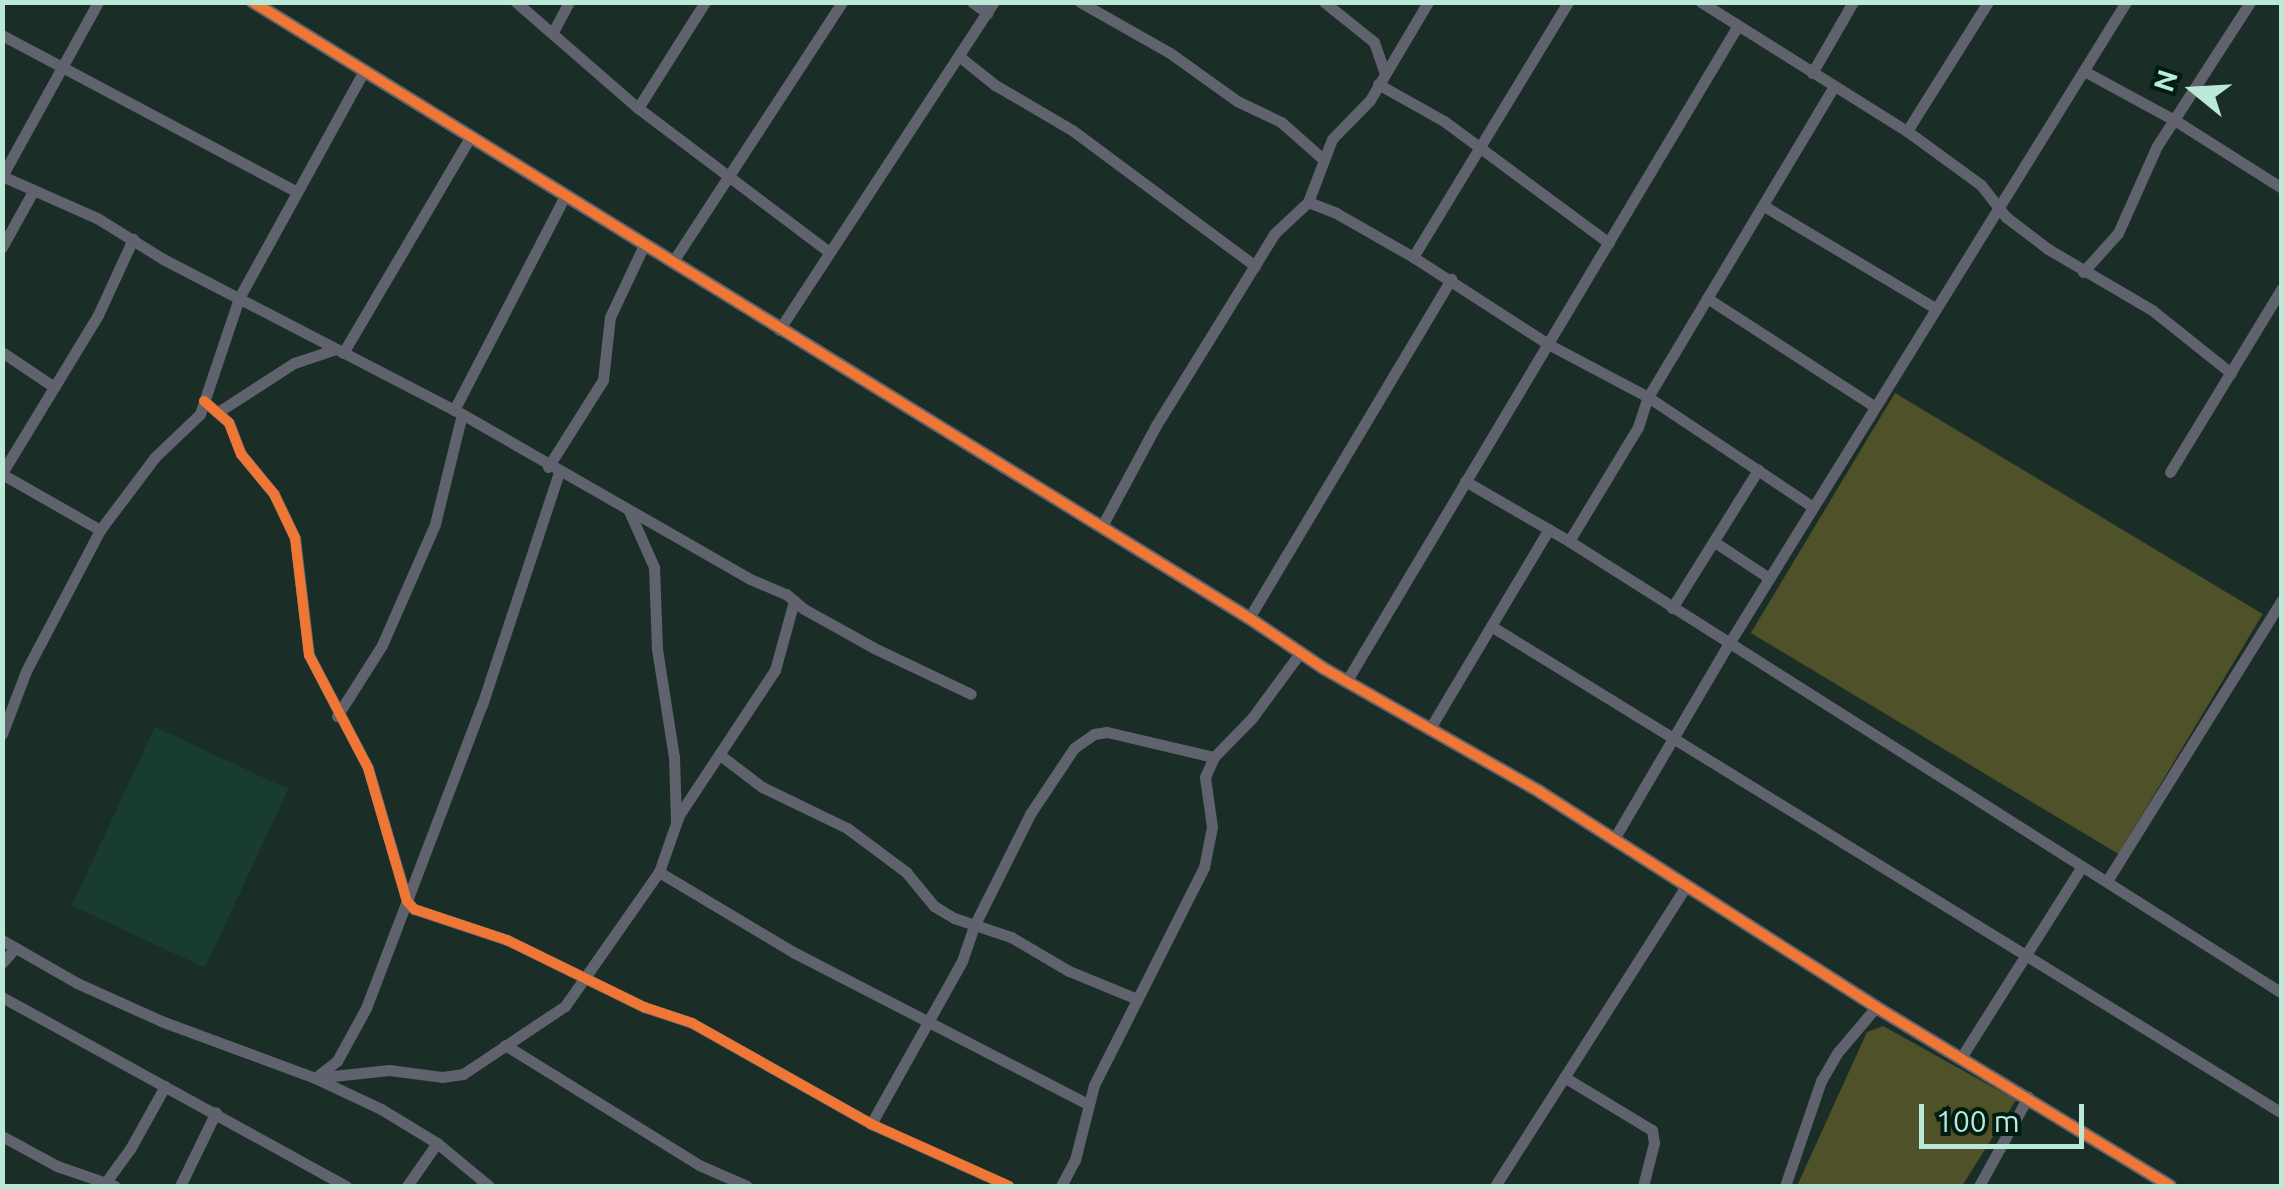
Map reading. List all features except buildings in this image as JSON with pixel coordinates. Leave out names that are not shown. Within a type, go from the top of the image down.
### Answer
[{"type":"street","points":[[98,2],[2,176],[32,193],[97,218],[239,298],[458,412],[903,663],[971,694]]},
{"type":"street","points":[[253,2],[778,330],[1102,526],[1346,682],[1614,838],[1876,1007],[2170,1186]]},
{"type":"street","points":[[516,2],[638,108],[828,251]]},
{"type":"street","points":[[553,32],[570,2]]},
{"type":"street","points":[[638,108],[705,2]]},
{"type":"street","points":[[672,263],[842,2]]},
{"type":"street","points":[[778,330],[991,8],[972,2]]},
{"type":"street","points":[[1080,2],[1170,53],[1237,101],[1281,122],[1323,159]]},
{"type":"street","points":[[1324,2],[1374,42],[1384,71]]},
{"type":"street","points":[[1102,526],[1156,428],[1275,234],[1308,202],[1332,139],[1365,106],[1428,2]]},
{"type":"street","points":[[1413,256],[1568,2]]},
{"type":"street","points":[[1812,73],[1853,2]]},
{"type":"street","points":[[1907,131],[1988,2]]},
{"type":"street","points":[[1614,838],[1874,406],[2126,2]]},
{"type":"street","points":[[2083,272],[2118,233],[2144,170],[2250,2]]},
{"type":"street","points":[[1702,3],[1907,131],[1981,185],[2006,217],[2083,272],[2152,310],[2231,373]]},
{"type":"street","points":[[1346,682],[1737,27]]},
{"type":"street","points":[[2,36],[296,191]]},
{"type":"street","points":[[960,58],[995,85],[1064,124],[1101,156],[1256,266]]},
{"type":"street","points":[[2,734],[26,671],[100,530],[156,457],[190,427],[204,401],[239,298],[364,70]]},
{"type":"street","points":[[2084,71],[2176,121],[2282,188]]},
{"type":"street","points":[[1378,84],[1444,121],[1608,243]]},
{"type":"street","points":[[1569,541],[1638,428],[1648,396],[1834,86]]},
{"type":"street","points":[[218,412],[301,359],[339,351],[470,138]]},
{"type":"street","points":[[2,247],[32,193]]},
{"type":"street","points":[[337,716],[382,644],[435,524],[458,412],[565,196]]},
{"type":"street","points":[[1308,202],[1336,213],[1413,256],[1548,344],[1648,396],[1813,507]]},
{"type":"street","points":[[1764,206],[1935,308]]},
{"type":"street","points":[[100,530],[2,473],[98,315],[133,239]]},
{"type":"street","points":[[314,1078],[337,1060],[366,1008],[495,667],[553,469],[603,380],[610,317],[644,245]]},
{"type":"street","points":[[1249,618],[1451,279]]},
{"type":"street","points":[[2170,472],[2282,288]]},
{"type":"street","points":[[1708,298],[1874,406]]},
{"type":"street","points":[[2,352],[54,386]]},
{"type":"street","points":[[204,401],[229,423],[245,459],[274,494],[294,538],[309,655],[337,716],[368,768],[406,901],[424,913],[507,940],[584,979],[692,1023],[871,1124],[1010,1186]]},
{"type":"street","points":[[1672,608],[1758,470]]},
{"type":"street","points":[[1466,480],[1549,528],[2282,993]]},
{"type":"street","points":[[629,511],[654,566],[657,649],[674,757],[676,822]]},
{"type":"street","points":[[1429,730],[1549,528]]},
{"type":"street","points":[[1716,543],[1769,578]]},
{"type":"street","points":[[2107,882],[2277,619],[2282,600]]},
{"type":"street","points":[[314,1078],[388,1070],[457,1075],[555,1016],[659,872],[676,822],[779,662],[794,601]]},
{"type":"street","points":[[1491,626],[2282,1113]]},
{"type":"street","points":[[1061,1186],[1074,1160],[1087,1104],[1204,867],[1212,827],[1203,784],[1214,757],[1252,718],[1300,653]]},
{"type":"street","points":[[871,1124],[967,951],[974,926],[1030,814],[1067,757],[1083,740],[1101,732],[1128,734],[1214,757]]},
{"type":"street","points":[[720,755],[762,786],[846,828],[906,872],[934,906],[974,926],[1011,937],[1069,971],[1137,999]]},
{"type":"street","points":[[1962,1056],[2081,868]]},
{"type":"street","points":[[659,872],[794,954],[1087,1104]]},
{"type":"street","points":[[1495,1186],[1686,886]]},
{"type":"street","points":[[2,940],[77,983],[161,1021],[314,1078],[437,1143],[489,1186]]},
{"type":"street","points":[[2,963],[15,948]]},
{"type":"street","points":[[2,997],[346,1186]]},
{"type":"street","points":[[1785,1186],[1821,1081],[1876,1007]]},
{"type":"street","points":[[505,1045],[670,1148],[746,1186]]},
{"type":"street","points":[[1564,1077],[1652,1130],[1654,1143],[1643,1186]]},
{"type":"street","points":[[2,1136],[57,1166],[108,1185],[165,1086]]},
{"type":"street","points":[[1979,1186],[2028,1097]]},
{"type":"street","points":[[180,1186],[216,1112]]},
{"type":"street","points":[[407,1186],[437,1143]]},
{"type":"shaded area","points":[[1895,393],[2263,614],[2119,854],[1751,633]]},
{"type":"shaded area","points":[[155,727],[288,789],[205,968],[72,906]]},
{"type":"shaded area","points":[[1883,1026],[2016,1100],[1962,1186],[1797,1186],[1867,1032]]},
{"type":"cycle path","points":[[253,2],[1249,618],[1323,668],[1540,792],[1876,1007],[2170,1186]]},
{"type":"cycle path","points":[[204,401],[229,423],[241,454],[274,494],[295,538],[309,655],[368,768],[407,901],[414,909],[507,940],[644,1007],[692,1023],[871,1124],[1009,1186]]}]
